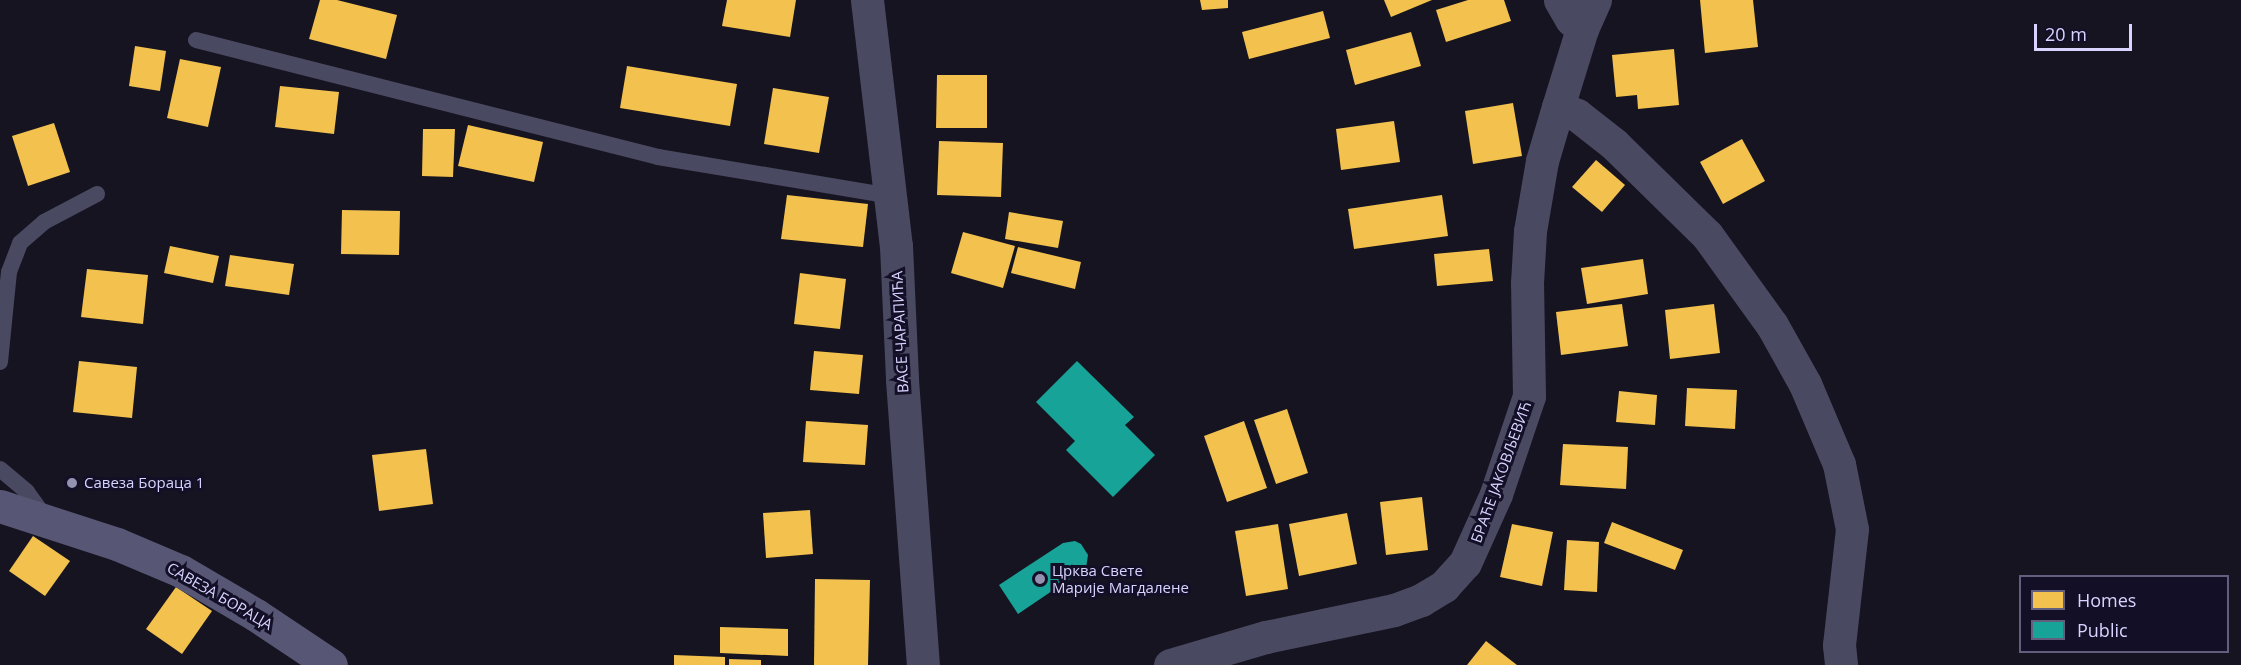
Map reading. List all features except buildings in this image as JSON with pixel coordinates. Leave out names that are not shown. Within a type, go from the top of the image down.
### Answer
[{"type":"street","name":"ВАСЕ ЧАРАПИЋА","points":[[867,0],[892,196],[902,392],[923,665]]},
{"type":"street","points":[[1560,0],[1567,14],[1582,29]]},
{"type":"street","name":"БРАЋЕ ЈАКОВЉЕВИЋ","points":[[1170,665],[1266,637],[1394,610],[1420,600],[1444,586],[1465,563],[1496,494],[1529,396],[1527,283],[1530,231],[1542,161],[1582,29],[1595,0]]},
{"type":"street","points":[[1558,107],[1577,115],[1614,144],[1707,235],[1773,325],[1804,384],[1839,464],[1852,529],[1839,645],[1841,665]]},
{"type":"street","name":"САВЕЗА БОРАЦА","points":[[0,506],[117,544],[181,571],[256,615],[331,665]]},
{"type":"lane","points":[[196,40],[658,156],[892,196]]},
{"type":"lane","points":[[0,362],[9,272],[20,243],[44,222],[97,194]]},
{"type":"lane","points":[[0,469],[27,492],[49,523]]},
{"type":"place","name":"Савеза Бораца 1","points":[[72,483]]},
{"type":"place","name":"Црква Свете Марије Магдалене","points":[[1040,579]]}]
